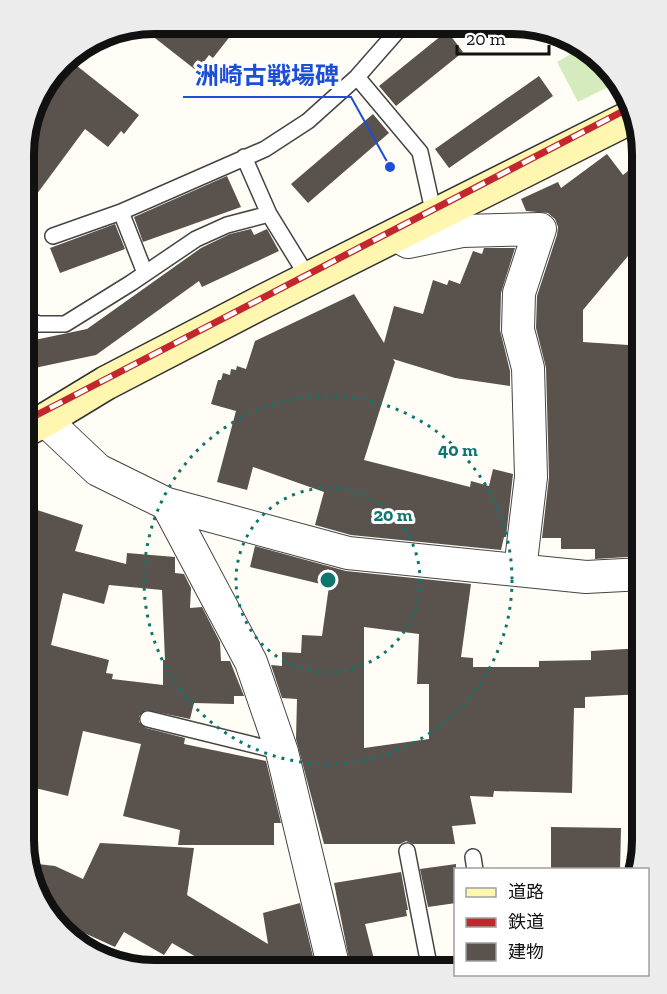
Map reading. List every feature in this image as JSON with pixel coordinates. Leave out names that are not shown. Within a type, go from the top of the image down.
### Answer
[{"type":"street","points":[[627,119],[106,383],[35,425],[98,470],[167,504],[348,553],[586,577],[632,575]]},
{"type":"street","points":[[396,235],[408,242],[462,231],[540,229],[519,293],[518,330],[528,368],[531,477],[520,570]]},
{"type":"street","points":[[167,504],[251,662],[282,752],[332,960]]},
{"type":"lane","points":[[52,236],[122,212],[265,149],[308,121],[357,77],[394,34]]},
{"type":"lane","points":[[357,77],[420,152],[434,215]]},
{"type":"lane","points":[[244,157],[269,214],[309,279]]},
{"type":"lane","points":[[122,212],[145,273]]},
{"type":"lane","points":[[34,322],[65,324],[206,234],[227,225],[269,214]]},
{"type":"lane","points":[[148,719],[282,752]]},
{"type":"lane","points":[[407,851],[428,960]]},
{"type":"green space","points":[[574,52],[586,59],[611,86],[578,102],[557,62]]},
{"type":"building","points":[[443,34],[449,34],[463,52],[396,106],[379,86]]},
{"type":"building","points":[[151,35],[231,35],[213,58],[209,55],[197,71]]},
{"type":"building","points":[[75,64],[139,115],[124,134],[121,131],[108,147],[85,129],[34,198],[34,154],[41,116],[51,94]]},
{"type":"building","points":[[539,76],[553,96],[449,168],[435,149]]},
{"type":"building","points":[[373,114],[389,133],[308,203],[291,184]]},
{"type":"building","points":[[607,154],[623,175],[632,168],[632,251],[583,310],[583,342],[632,345],[632,557],[595,559],[595,549],[561,549],[561,538],[542,538],[549,477],[546,368],[536,328],[537,296],[558,227],[555,219],[548,213],[526,211],[521,199],[558,182],[561,188]]},
{"type":"building","points":[[227,176],[241,207],[143,242],[134,217]]},
{"type":"building","points":[[115,224],[125,249],[60,273],[50,248]]},
{"type":"building","points":[[251,229],[254,235],[267,229],[279,251],[202,287],[199,281],[96,355],[34,368],[34,340],[87,329],[201,248],[230,234]]},
{"type":"building","points":[[484,248],[515,248],[501,293],[500,330],[510,371],[510,386],[455,378],[393,359],[395,362],[364,460],[470,487],[471,481],[489,486],[493,469],[513,474],[506,537],[504,537],[501,550],[351,535],[315,525],[324,492],[253,467],[247,490],[217,482],[236,411],[211,404],[218,380],[221,380],[223,373],[230,375],[231,369],[236,370],[237,366],[246,369],[255,341],[354,294],[384,343],[394,306],[423,314],[433,280],[447,285],[449,280],[460,284],[473,251],[482,254]]},
{"type":"building","points":[[34,509],[83,525],[75,551],[126,564],[127,553],[175,557],[175,573],[184,574],[191,588],[190,608],[202,607],[220,642],[221,661],[230,661],[244,696],[234,696],[234,704],[194,703],[190,719],[146,710],[139,716],[139,722],[146,728],[185,738],[184,744],[266,761],[281,823],[274,823],[274,845],[178,845],[180,830],[123,816],[141,744],[83,731],[68,796],[34,788]],"holes":[[[109,585],[162,590],[165,660],[163,660],[163,685],[112,679],[113,674],[106,673],[109,660],[51,645],[63,593],[104,604]]]},
{"type":"building","points":[[255,546],[346,571],[471,584],[461,657],[473,658],[473,667],[539,667],[539,661],[591,660],[591,651],[632,649],[632,695],[585,697],[585,708],[574,708],[572,793],[494,791],[493,797],[470,796],[476,824],[452,826],[455,844],[413,844],[406,841],[400,844],[324,844],[296,739],[297,699],[282,698],[271,665],[282,666],[282,652],[301,653],[302,635],[322,636],[329,586],[250,567]],"holes":[[[364,627],[419,634],[417,684],[429,684],[429,739],[364,748]]]},
{"type":"building","points":[[551,827],[621,828],[620,868],[551,868]]},
{"type":"building","points":[[100,843],[194,848],[187,895],[268,944],[263,913],[300,903],[314,960],[201,960],[172,943],[164,955],[124,932],[115,947],[75,929],[59,913],[44,886],[37,864],[55,866],[83,879]]},
{"type":"building","points":[[456,864],[454,903],[428,907],[420,869]]},
{"type":"building","points":[[401,872],[408,910],[406,910],[407,916],[365,924],[374,960],[349,960],[334,883]]},
{"type":"railway","points":[[34,416],[624,111]]},
{"type":"place","name":"洲崎古戦場碑","points":[[390,167]]}]
